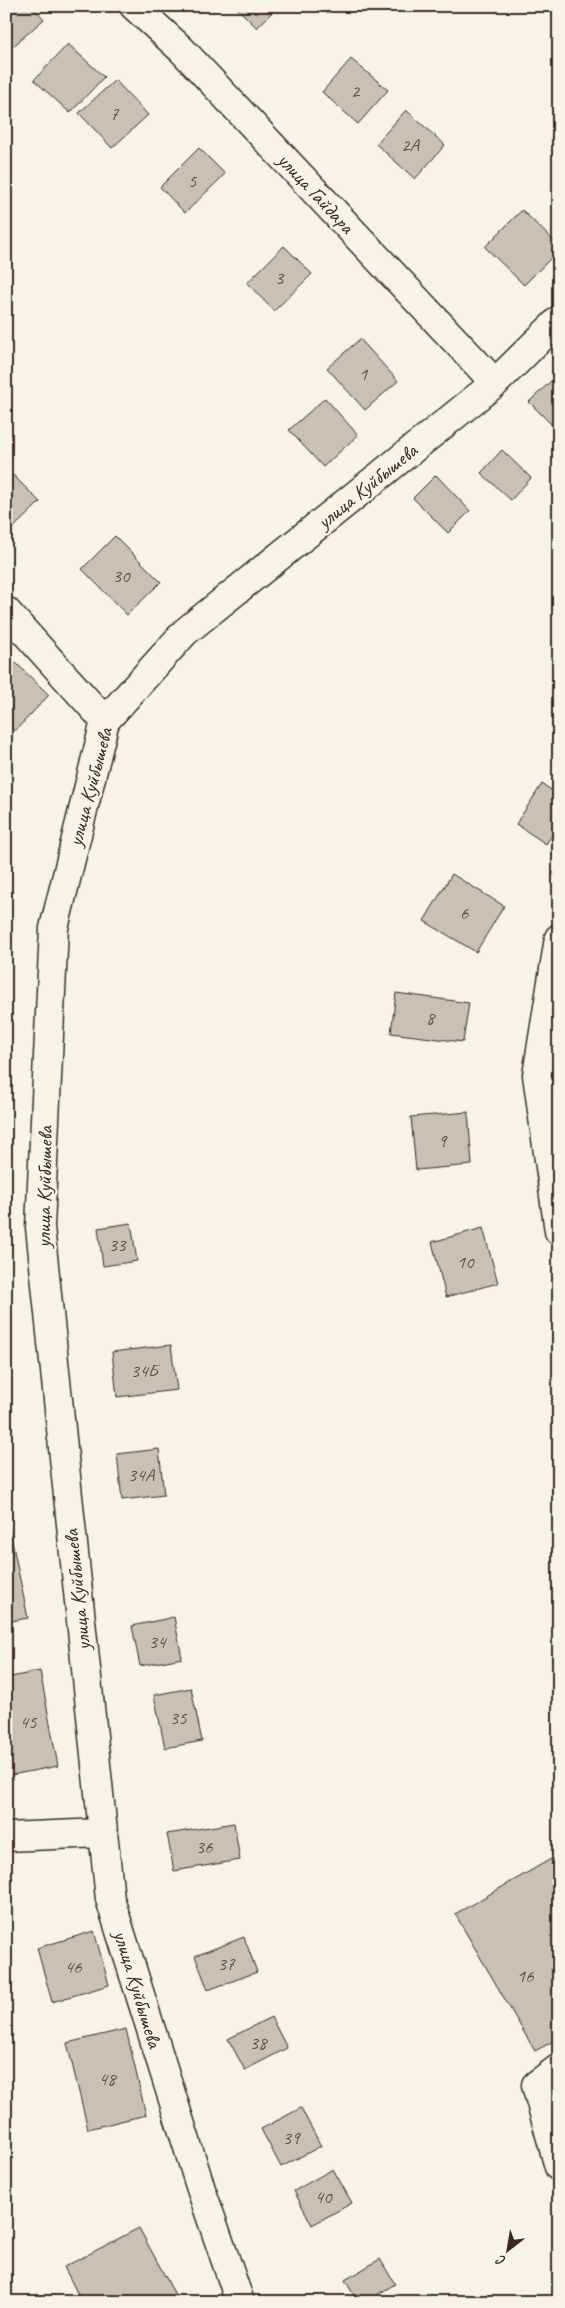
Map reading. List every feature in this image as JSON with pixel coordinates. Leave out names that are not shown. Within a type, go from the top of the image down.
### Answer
[{"type":"street","name":"улица Гайдара","points":[[134,6],[182,50],[495,383]]},
{"type":"street","name":"улица Куйбышева","points":[[240,2302],[201,2189],[110,1899],[40,1227],[54,928],[105,721],[185,632],[495,383],[559,320]]},
{"type":"street","points":[[6,611],[105,721]]},
{"type":"street","points":[[559,938],[537,1075],[559,1231]]},
{"type":"street","points":[[6,1838],[102,1833]]},
{"type":"street","points":[[559,2068],[536,2085],[559,2167]]},
{"type":"building","points":[[6,6],[32,6],[44,19],[10,49],[6,45]]},
{"type":"building","points":[[235,6],[278,6],[257,28]]},
{"type":"building","points":[[68,44],[104,77],[70,113],[34,80]]},
{"type":"building","points":[[351,59],[388,90],[358,124],[322,92]]},
{"type":"building","points":[[115,80],[148,115],[112,148],[79,113]]},
{"type":"building","points":[[406,110],[445,145],[415,179],[376,144]]},
{"type":"building","points":[[199,148],[225,174],[185,213],[160,187]]},
{"type":"building","points":[[522,210],[559,246],[559,250],[524,285],[485,247]]},
{"type":"building","points":[[284,246],[312,274],[274,311],[247,283]]},
{"type":"building","points":[[360,339],[398,381],[365,410],[327,368]]},
{"type":"building","points":[[552,380],[559,387],[559,432],[529,402]]},
{"type":"building","points":[[325,398],[358,435],[323,467],[289,430]]},
{"type":"building","points":[[502,450],[531,478],[511,500],[481,473]]},
{"type":"building","points":[[13,475],[40,502],[6,535],[6,482]]},
{"type":"building","points":[[436,475],[470,511],[448,533],[413,498]]},
{"type":"building","points":[[115,536],[161,582],[127,615],[82,569]]},
{"type":"building","points":[[14,661],[49,695],[15,731],[6,723],[6,669]]},
{"type":"building","points":[[542,784],[559,795],[559,825],[546,844],[516,824]]},
{"type":"building","points":[[452,874],[504,906],[476,952],[424,921]]},
{"type":"building","points":[[396,993],[469,1003],[463,1042],[391,1033]]},
{"type":"building","points":[[468,1112],[472,1165],[416,1170],[411,1117]]},
{"type":"building","points":[[131,1223],[137,1261],[103,1266],[98,1228]]},
{"type":"building","points":[[483,1228],[498,1283],[446,1297],[432,1242]]},
{"type":"building","points":[[171,1345],[177,1390],[117,1397],[112,1352]]},
{"type":"building","points":[[159,1449],[164,1495],[122,1500],[117,1454]]},
{"type":"building","points":[[6,1512],[28,1618],[6,1622]]},
{"type":"building","points":[[174,1617],[182,1658],[140,1666],[132,1626]]},
{"type":"building","points":[[40,1671],[58,1766],[6,1776],[6,1678]]},
{"type":"building","points":[[191,1688],[202,1741],[165,1748],[154,1695]]},
{"type":"building","points":[[234,1823],[240,1860],[174,1871],[167,1834]]},
{"type":"building","points":[[551,1859],[559,1873],[559,2038],[535,2051],[455,1914]]},
{"type":"building","points":[[94,1931],[109,1985],[52,2002],[37,1948]]},
{"type":"building","points":[[244,1937],[257,1972],[208,1990],[195,1956]]},
{"type":"building","points":[[271,2017],[287,2048],[245,2070],[228,2039]]},
{"type":"building","points":[[126,2029],[146,2115],[88,2129],[67,2043]]},
{"type":"building","points":[[301,2108],[321,2146],[281,2167],[261,2129]]},
{"type":"building","points":[[333,2169],[352,2203],[312,2225],[294,2191]]},
{"type":"building","points":[[139,2228],[179,2302],[82,2302],[64,2267]]},
{"type":"building","points":[[380,2259],[395,2284],[365,2302],[358,2302],[345,2280]]}]
